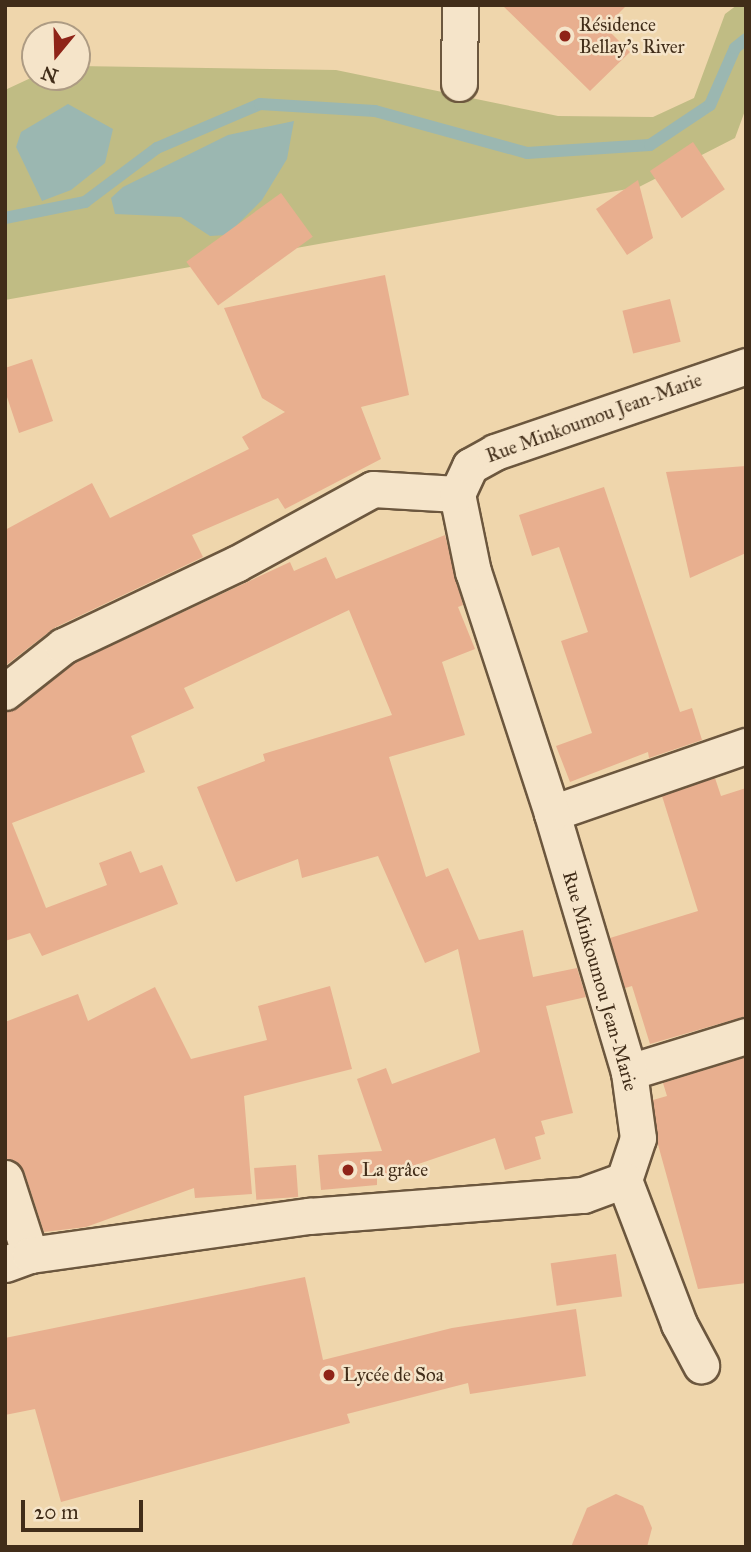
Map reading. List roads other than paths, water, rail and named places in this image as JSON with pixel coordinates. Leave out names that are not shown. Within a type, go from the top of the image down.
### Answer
[{"type":"street","points":[[459,83],[460,5]]},
{"type":"street","name":"Rue Minkoumou Jean-Marie","points":[[624,1180],[639,1138],[629,1072],[552,813],[473,572],[457,494],[470,466],[495,452],[746,366]]},
{"type":"street","points":[[5,692],[63,646],[236,564],[373,489],[457,494]]},
{"type":"street","points":[[552,813],[746,746]]},
{"type":"street","points":[[629,1072],[746,1036]]},
{"type":"street","points":[[5,1178],[18,1260],[309,1216],[583,1195],[624,1180],[679,1324],[701,1365]]},
{"type":"water","points":[[68,104],[113,129],[105,163],[71,190],[42,201],[16,147],[21,132]]},
{"type":"water","points":[[294,121],[287,159],[262,200],[227,235],[210,236],[181,217],[115,214],[111,198],[123,187],[228,135]]},
{"type":"waterway","points":[[5,218],[85,202],[157,148],[260,104],[375,111],[527,153],[650,145],[710,105],[735,48],[746,39]]},
{"type":"place","name":"Résidence Bellay's River","points":[[565,36]]},
{"type":"place","name":"La grâce","points":[[348,1170]]},
{"type":"place","name":"Lycée de Soa","points":[[329,1375]]}]
